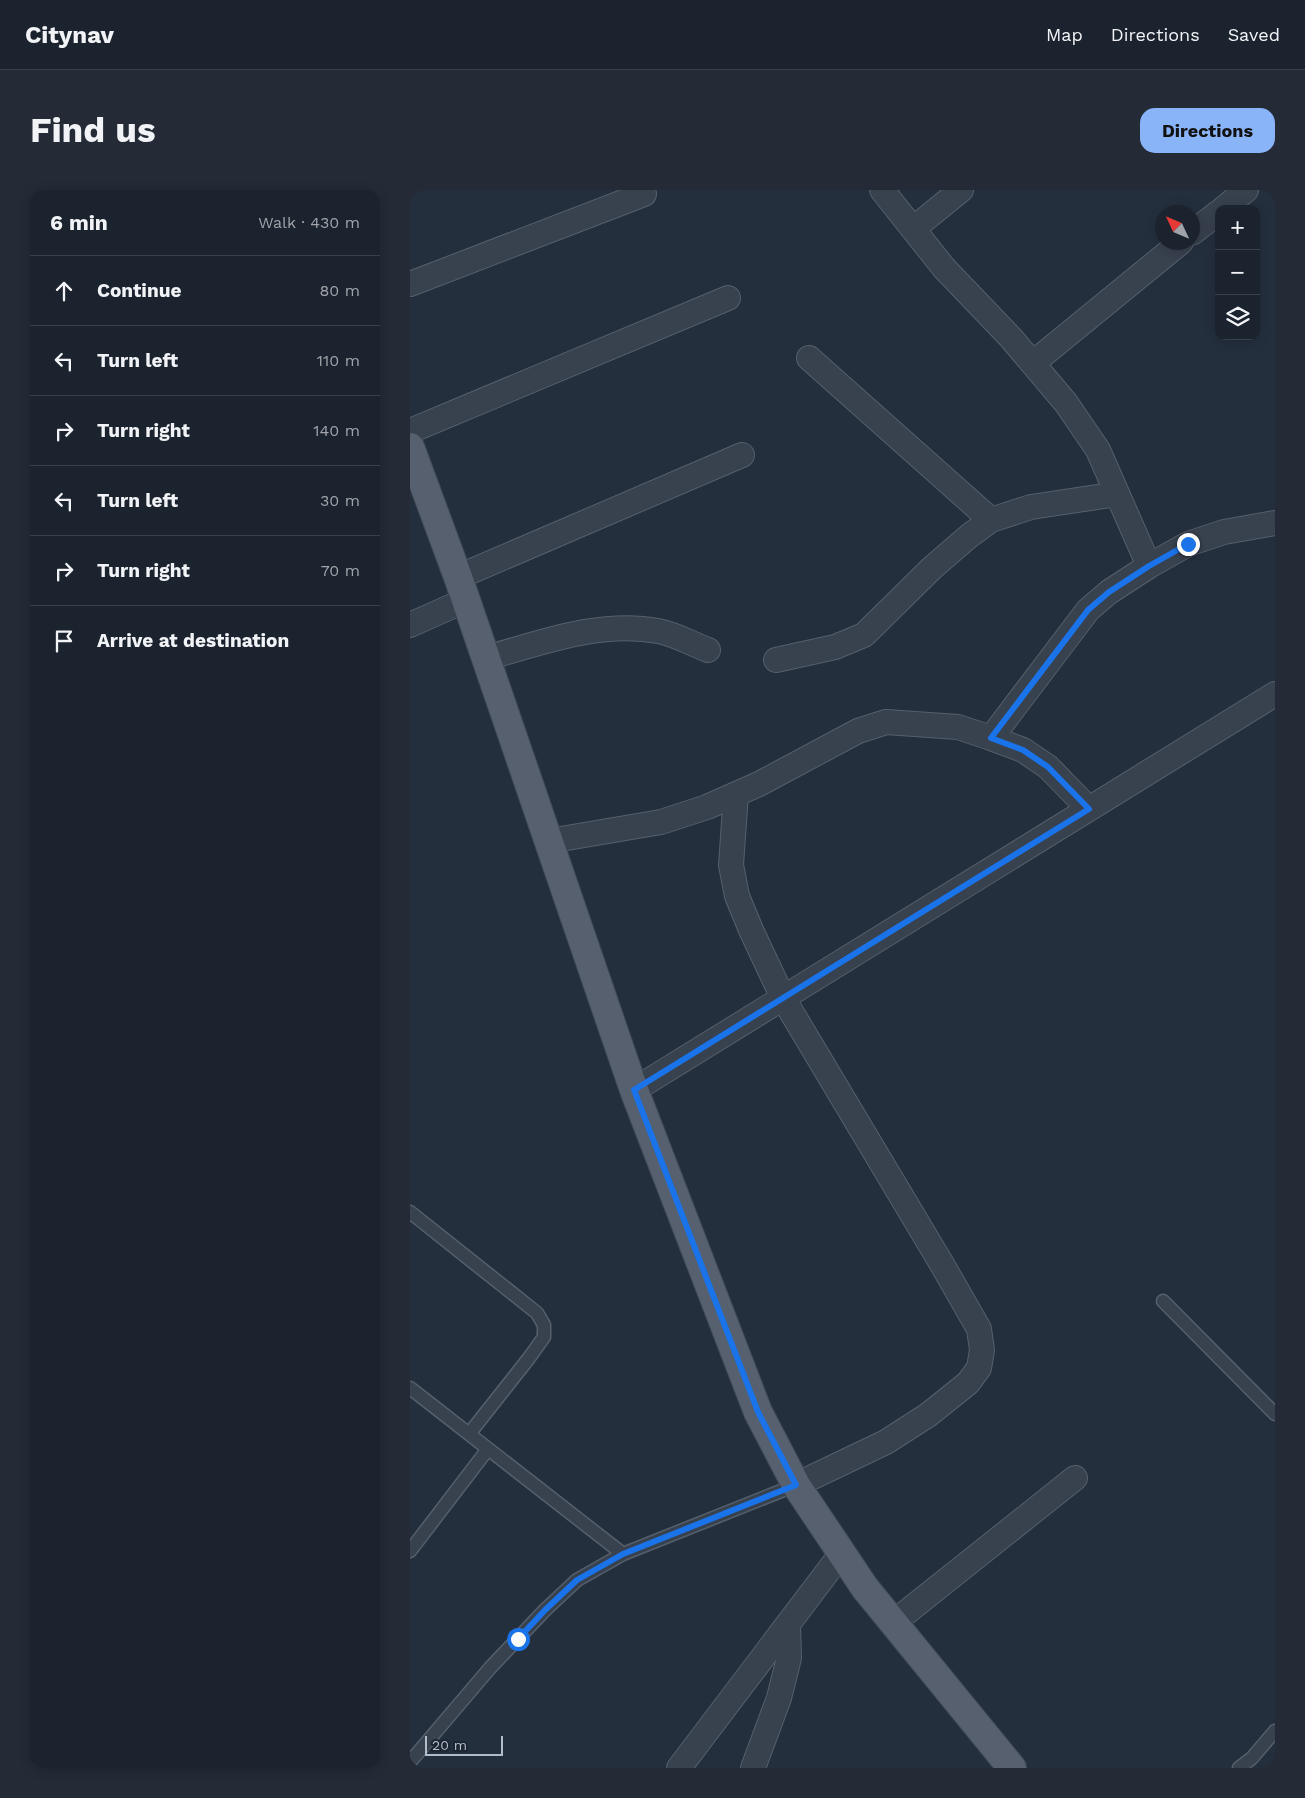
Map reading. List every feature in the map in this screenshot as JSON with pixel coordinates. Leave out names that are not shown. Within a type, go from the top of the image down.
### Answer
[{"type":"main road","points":[[413,464],[462,589],[634,1090],[758,1412],[796,1485],[865,1588],[1012,1768]]},
{"type":"street","points":[[882,190],[944,268],[1033,363],[1066,404],[1098,450],[1149,566]]},
{"type":"street","points":[[913,229],[961,190]]},
{"type":"street","points":[[1228,205],[1246,190]]},
{"type":"street","points":[[410,284],[644,194]]},
{"type":"street","points":[[1200,227],[1215,215]]},
{"type":"street","points":[[1033,363],[1171,250]]},
{"type":"street","points":[[410,431],[728,298]]},
{"type":"street","points":[[810,358],[991,520]]},
{"type":"street","points":[[410,625],[462,589],[742,455]]},
{"type":"street","points":[[776,660],[835,647],[864,635],[932,568],[991,520],[1031,507],[1117,494]]},
{"type":"street","points":[[991,738],[1088,610],[1109,592],[1188,544],[1224,532],[1275,522]]},
{"type":"street","points":[[486,658],[574,634],[616,628],[641,628],[660,631],[708,650]]},
{"type":"street","points":[[634,1090],[1275,694]]},
{"type":"street","points":[[549,841],[661,822],[707,807],[760,784],[858,730],[886,722],[958,727],[1023,750],[1048,767],[1089,809]]},
{"type":"street","points":[[736,794],[731,865],[737,896],[751,930],[783,998],[979,1329],[982,1350],[979,1368],[968,1383],[928,1415],[886,1442],[796,1485]]},
{"type":"street","points":[[893,1623],[1075,1478]]},
{"type":"street","points":[[679,1768],[841,1554]]},
{"type":"street","points":[[754,1768],[779,1698],[789,1658],[788,1624]]},
{"type":"lane","points":[[410,1212],[537,1313],[544,1325],[544,1337],[469,1434]]},
{"type":"lane","points":[[1162,1301],[1275,1414]]},
{"type":"lane","points":[[410,1388],[623,1554]]},
{"type":"lane","points":[[410,1551],[488,1450]]},
{"type":"lane","points":[[410,1762],[490,1668],[545,1610],[577,1580],[623,1554],[796,1485]]},
{"type":"lane","points":[[1239,1768],[1252,1758],[1275,1731]]},
{"type":"route","points":[[518,1639],[577,1580],[623,1554],[796,1485],[758,1412],[634,1090],[1089,809],[1048,767],[1023,750],[991,738],[1088,610],[1109,592],[1188,544]]}]
